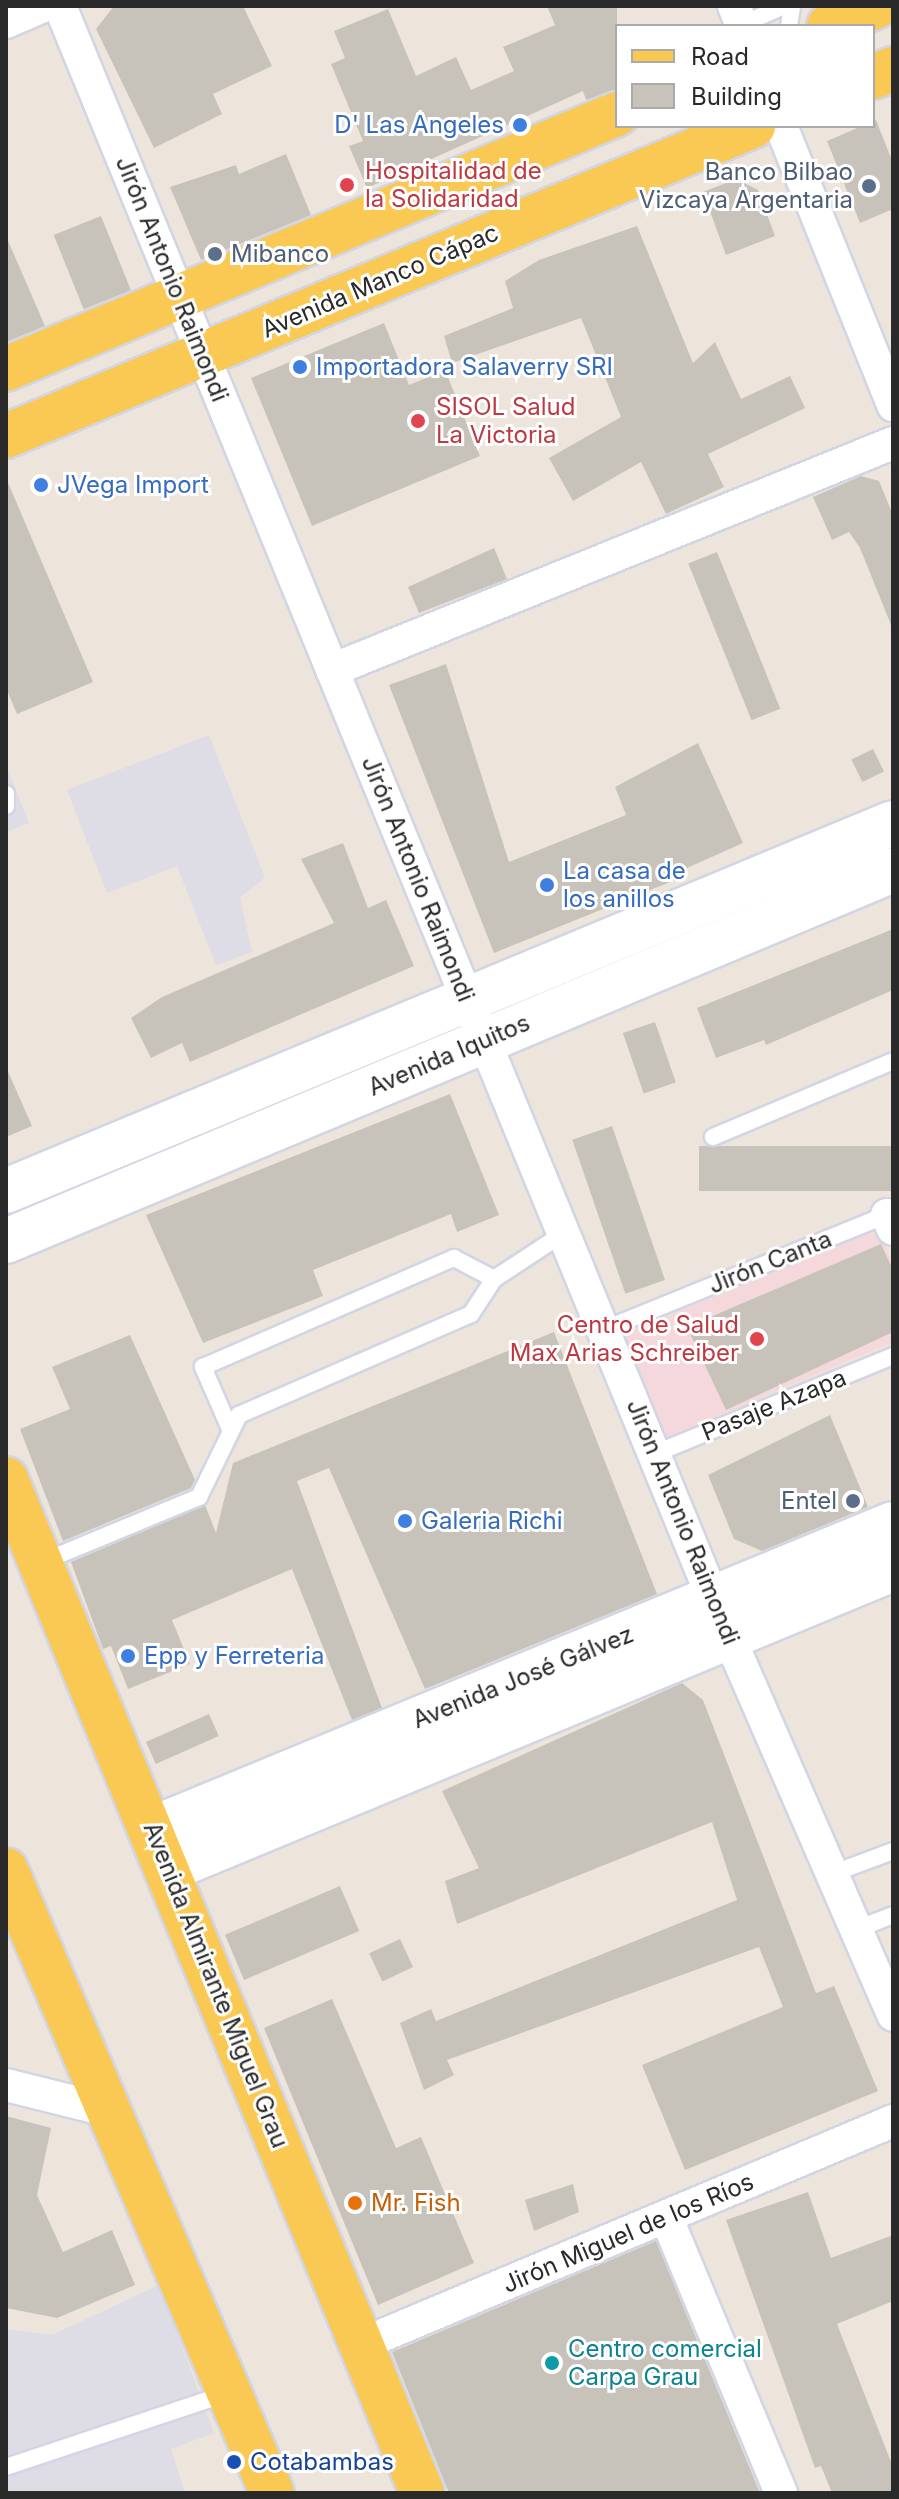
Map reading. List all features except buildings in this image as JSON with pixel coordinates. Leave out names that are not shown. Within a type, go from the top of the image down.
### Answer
[{"type":"main road","points":[[833,24],[870,7]]},
{"type":"main road","points":[[6,369],[615,115]]},
{"type":"main road","name":"Avenida Manco Cápac","points":[[6,436],[748,128]]},
{"type":"main road","name":"Avenida Iquitos","points":[[6,1191],[893,823]]},
{"type":"main road","name":"Avenida Iquitos","points":[[6,1241],[893,870]]},
{"type":"main road","name":"Avenida Almirante Miguel Grau","points":[[6,1479],[169,1869],[422,2493]]},
{"type":"main road","name":"Avenida José Gálvez","points":[[169,1869],[721,1618],[893,1524]]},
{"type":"main road","name":"Avenida José Gálvez","points":[[152,1829],[721,1618],[893,1569]]},
{"type":"main road","points":[[6,1870],[272,2493]]},
{"type":"street","points":[[6,22],[43,6]]},
{"type":"street","name":"Jirón Antonio Raimondi","points":[[60,6],[721,1618],[893,2015]]},
{"type":"street","points":[[782,128],[893,405]]},
{"type":"street","points":[[332,670],[893,443]]},
{"type":"street","points":[[6,2085],[106,2110]]},
{"type":"street","name":"Jirón Miguel de los Ríos","points":[[362,2344],[667,2219],[893,2121]]},
{"type":"street","points":[[667,2219],[781,2493]]},
{"type":"lane","points":[[739,19],[784,6]]},
{"type":"lane","points":[[6,794],[6,806]]},
{"type":"lane","points":[[713,1137],[893,1061]]},
{"type":"lane","name":"Jirón Canta","points":[[603,1330],[891,1219]]},
{"type":"lane","points":[[41,1563],[199,1497],[214,1477],[230,1429],[239,1415],[471,1314],[494,1279],[564,1233]]},
{"type":"lane","points":[[230,1429],[203,1367],[454,1258],[494,1279]]},
{"type":"lane","name":"Pasaje Azapa","points":[[654,1454],[893,1356]]},
{"type":"lane","points":[[834,1873],[893,1851]]},
{"type":"lane","points":[[857,1929],[893,1915]]},
{"type":"lane","points":[[6,2467],[229,2393]]},
{"type":"shaded area","points":[[209,735],[265,878],[240,897],[252,952],[216,965],[177,866],[107,893],[67,790]]},
{"type":"shaded area","points":[[6,766],[29,823],[6,832]]},
{"type":"shaded area","name":"Centro de Salud Max Arias Schreiber","points":[[869,1233],[881,1235],[893,1264],[893,1342],[661,1440],[619,1336]]},
{"type":"shaded area","points":[[159,2285],[214,2433],[171,2449],[185,2493],[6,2493],[6,2329],[52,2335]]},
{"type":"place","name":"D' Las Angeles","points":[[520,125]]},
{"type":"place","name":"Hospitalidad de la Solidaridad","points":[[347,185]]},
{"type":"place","name":"Banco Bilbao Vizcaya Argentaria","points":[[869,186]]},
{"type":"place","name":"Mibanco","points":[[215,254]]},
{"type":"place","name":"Importadora Salaverry SRI","points":[[300,367]]},
{"type":"place","name":"SISOL Salud La Victoria","points":[[418,421]]},
{"type":"place","name":"JVega Import","points":[[41,485]]},
{"type":"place","name":"La casa de los anillos","points":[[547,885]]},
{"type":"place","name":"Centro de Salud Max Arias Schreiber","points":[[757,1339]]},
{"type":"place","name":"Entel","points":[[853,1501]]},
{"type":"place","name":"Galeria Richi","points":[[405,1521]]},
{"type":"place","name":"Epp y Ferreteria","points":[[128,1656]]},
{"type":"place","name":"Mr. Fish","points":[[355,2203]]},
{"type":"place","name":"Centro comercial Carpa Grau","points":[[552,2363]]},
{"type":"place","name":"Cotabambas","points":[[234,2462]]}]
